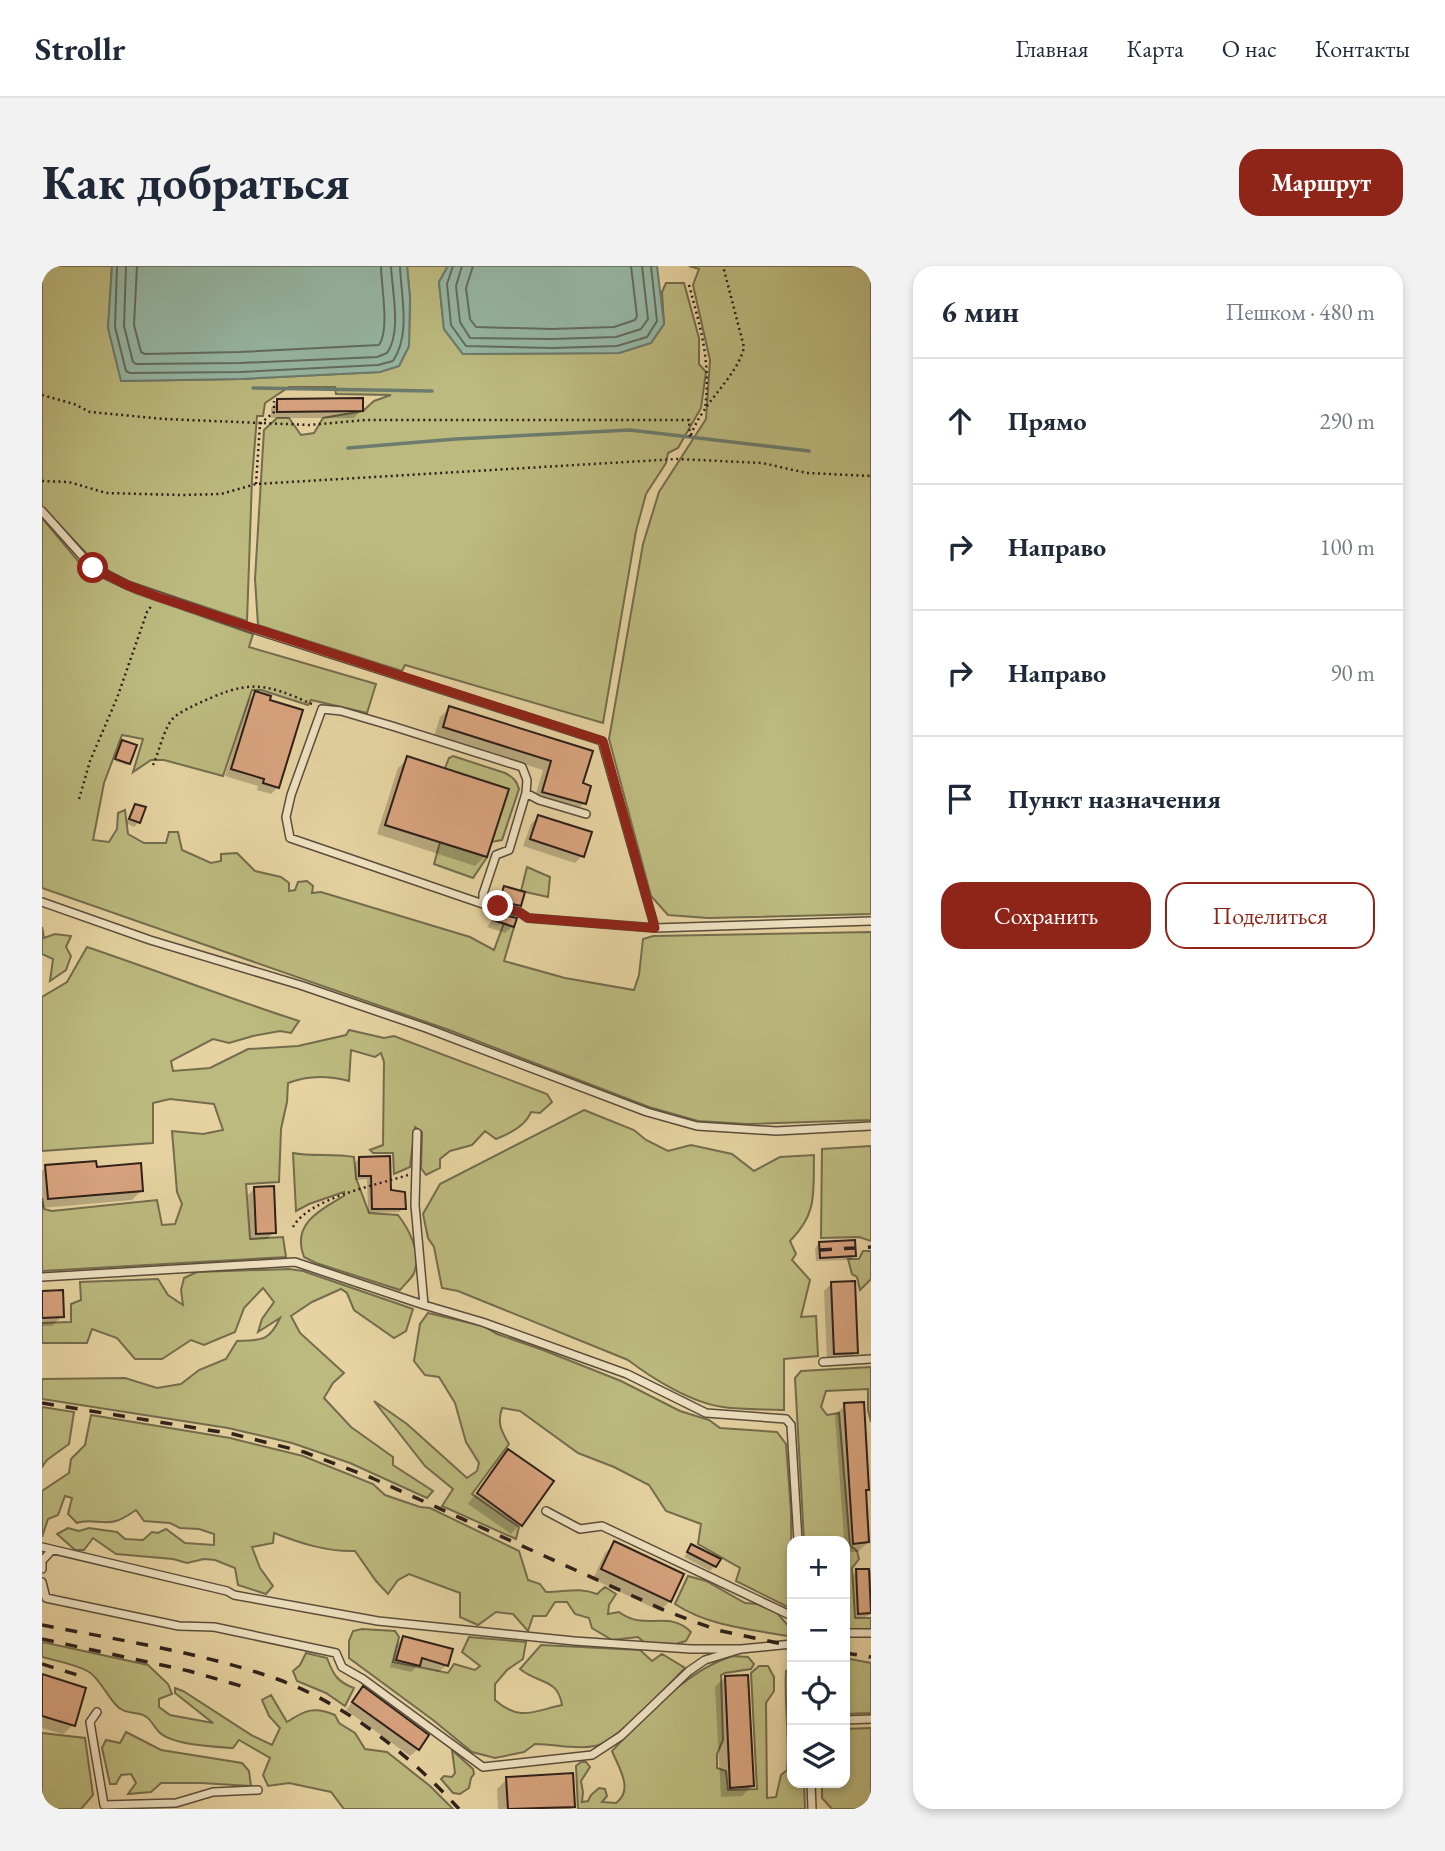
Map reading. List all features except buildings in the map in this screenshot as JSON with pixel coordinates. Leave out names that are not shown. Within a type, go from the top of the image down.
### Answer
[{"type":"lane","points":[[42,511],[93,568],[127,585],[603,741],[655,928]]},
{"type":"lane","points":[[483,904],[483,894],[496,855],[509,850],[526,793],[527,780],[522,767],[367,718],[322,709],[291,795],[286,817],[290,838],[483,904],[519,912],[528,918],[655,928],[871,921]]},
{"type":"lane","points":[[526,793],[539,800],[586,814]]},
{"type":"lane","points":[[42,902],[150,940],[300,985],[426,1028],[647,1112],[697,1126],[776,1131],[871,1126]]},
{"type":"lane","points":[[417,1133],[415,1205],[424,1305]]},
{"type":"lane","points":[[42,1277],[295,1262],[482,1322],[627,1374],[706,1413],[786,1419],[792,1425],[798,1536]]},
{"type":"lane","points":[[823,1362],[871,1359]]},
{"type":"lane","points":[[546,1511],[580,1529],[602,1526],[787,1614]]},
{"type":"lane","points":[[42,1546],[227,1591],[234,1595],[378,1621],[573,1642],[691,1649],[741,1649],[787,1644]]},
{"type":"lane","points":[[42,1569],[42,1561],[52,1550]]},
{"type":"lane","points":[[42,1582],[46,1598],[179,1626],[214,1627],[336,1653],[342,1667],[363,1679],[483,1767],[592,1755],[621,1736],[689,1671],[705,1660],[741,1649]]},
{"type":"lane","points":[[850,1633],[871,1633]]},
{"type":"lane","points":[[97,1712],[90,1722],[104,1805],[176,1803],[213,1792],[258,1790]]},
{"type":"lane","points":[[850,1720],[871,1719]]},
{"type":"lane","points":[[811,1788],[812,1809]]},
{"type":"path","points":[[42,395],[74,404],[90,412],[260,424],[309,425],[365,420],[689,420],[690,438],[704,410],[741,360],[744,347],[723,266]]},
{"type":"path","points":[[689,285],[706,356],[708,379],[704,410]]},
{"type":"path","points":[[256,484],[260,424],[274,412],[274,401]]},
{"type":"path","points":[[42,481],[69,482],[106,493],[221,494],[256,484],[677,459],[762,463],[807,473],[871,476]]},
{"type":"path","points":[[79,799],[90,761],[117,698],[147,612],[158,597]]},
{"type":"path","points":[[153,765],[169,722],[178,714],[228,690],[248,686],[265,687],[322,709]]},
{"type":"path","points":[[293,1227],[298,1218],[317,1206],[369,1185],[416,1172]]},
{"type":"shaded area","points":[[42,266],[112,266],[108,328],[122,381],[241,379],[380,372],[399,366],[409,346],[410,298],[407,266],[448,266],[439,282],[444,329],[463,354],[619,353],[651,343],[664,324],[662,292],[666,283],[684,283],[699,338],[699,364],[706,372],[701,408],[678,448],[668,453],[666,463],[646,494],[636,531],[603,723],[405,665],[402,671],[258,625],[255,579],[264,430],[277,418],[289,418],[301,435],[314,433],[323,418],[363,411],[374,401],[391,395],[336,394],[335,387],[289,387],[265,403],[263,416],[257,416],[247,621],[130,582],[93,560],[42,507]]},
{"type":"shaded area","points":[[689,266],[871,266],[871,914],[708,918],[668,915],[651,896],[609,739],[643,544],[659,492],[706,419],[710,360],[693,285],[699,269]]},
{"type":"shaded area","points":[[42,518],[78,561],[96,575],[135,593],[253,634],[249,647],[376,684],[367,713],[311,700],[308,705],[261,690],[252,690],[223,776],[164,760],[151,760],[133,772],[143,739],[122,735],[104,783],[93,840],[109,842],[117,829],[118,813],[125,810],[128,834],[144,843],[166,843],[169,832],[178,832],[182,850],[211,863],[221,861],[221,854],[237,853],[255,871],[281,877],[289,883],[289,891],[295,890],[298,882],[307,881],[313,886],[312,893],[321,892],[470,937],[494,950],[504,923],[514,927],[504,961],[565,978],[634,990],[639,975],[643,939],[653,936],[871,932],[871,1120],[747,1124],[698,1121],[649,1107],[449,1030],[42,888]]},
{"type":"shaded area","points":[[453,756],[505,773],[517,784],[519,789],[502,840],[491,842],[445,768],[449,758]]},
{"type":"shaded area","points":[[440,842],[487,857],[473,878],[434,864]]},
{"type":"shaded area","points":[[527,867],[550,877],[548,897],[521,891]]},
{"type":"shaded area","points":[[42,927],[44,938],[55,934],[71,936],[66,947],[71,956],[66,970],[50,981],[53,959],[42,954]]},
{"type":"shaded area","points":[[87,947],[299,1021],[291,1033],[280,1031],[229,1043],[213,1039],[171,1061],[173,1071],[210,1068],[248,1049],[298,1046],[346,1035],[349,1030],[384,1038],[394,1036],[547,1094],[552,1102],[540,1113],[531,1112],[521,1125],[506,1135],[496,1139],[485,1131],[472,1145],[450,1151],[440,1159],[440,1168],[426,1175],[421,1168],[422,1132],[415,1127],[410,1167],[394,1174],[393,1153],[373,1153],[370,1150],[383,1145],[384,1062],[381,1053],[375,1057],[351,1050],[349,1081],[318,1077],[288,1083],[281,1129],[279,1182],[246,1184],[250,1239],[283,1237],[286,1257],[42,1271],[42,1198],[44,1209],[52,1211],[157,1200],[162,1225],[175,1224],[182,1204],[177,1192],[172,1131],[203,1134],[223,1130],[214,1104],[170,1099],[153,1103],[153,1143],[42,1151],[42,997],[67,982]]},
{"type":"shaded area","points":[[584,1110],[634,1130],[646,1140],[668,1151],[691,1145],[732,1154],[754,1171],[780,1157],[814,1155],[810,1212],[790,1241],[796,1254],[792,1260],[810,1280],[801,1317],[816,1316],[818,1356],[784,1359],[784,1410],[731,1408],[699,1401],[661,1382],[628,1360],[458,1291],[442,1288],[434,1247],[428,1238],[423,1214],[440,1184]]},
{"type":"shaded area","points":[[871,1146],[871,1241],[859,1237],[821,1238],[822,1149]]},
{"type":"shaded area","points":[[293,1153],[354,1157],[356,1178],[369,1213],[398,1215],[413,1242],[416,1266],[413,1275],[400,1290],[304,1257],[301,1236],[305,1227],[317,1213],[344,1196],[344,1192],[296,1211]]},
{"type":"shaded area","points":[[863,1251],[871,1251],[871,1279],[860,1290],[848,1259],[859,1259]]},
{"type":"shaded area","points":[[289,1269],[303,1271],[413,1309],[406,1331],[394,1338],[354,1310],[347,1293],[341,1289],[312,1302],[291,1316],[300,1333],[344,1373],[333,1383],[324,1398],[351,1427],[393,1457],[393,1465],[433,1491],[427,1498],[350,1463],[292,1443],[228,1428],[42,1399],[42,1379],[125,1378],[157,1388],[181,1384],[199,1370],[226,1359],[237,1341],[258,1340],[268,1336],[280,1318],[258,1332],[262,1319],[274,1302],[263,1288],[244,1308],[235,1332],[204,1345],[191,1340],[162,1359],[135,1359],[117,1338],[92,1329],[87,1343],[42,1343],[42,1323],[71,1322],[71,1304],[81,1300],[80,1282],[158,1279],[168,1295],[183,1305],[181,1290],[184,1278],[197,1272]]},
{"type":"shaded area","points":[[428,1313],[483,1326],[497,1334],[621,1381],[680,1411],[709,1420],[720,1428],[777,1432],[786,1444],[791,1511],[791,1536],[787,1536],[787,1606],[736,1581],[740,1568],[698,1544],[701,1524],[666,1511],[649,1485],[578,1453],[520,1411],[502,1408],[501,1427],[509,1444],[472,1494],[519,1527],[516,1539],[442,1506],[453,1489],[425,1466],[374,1401],[407,1424],[467,1478],[477,1471],[479,1463],[466,1442],[455,1403],[439,1377],[425,1375],[414,1361],[420,1324]]},
{"type":"shaded area","points":[[871,1367],[871,1422],[868,1389],[826,1391],[821,1407],[827,1415],[839,1413],[849,1536],[804,1536],[795,1378],[801,1371]]},
{"type":"shaded area","points":[[42,1407],[74,1412],[69,1444],[42,1467]]},
{"type":"shaded area","points":[[91,1415],[230,1438],[303,1456],[373,1484],[385,1495],[430,1508],[519,1551],[528,1580],[540,1584],[546,1592],[578,1590],[597,1594],[605,1587],[616,1594],[609,1605],[608,1614],[619,1612],[638,1620],[674,1622],[691,1632],[686,1641],[676,1644],[645,1643],[638,1637],[612,1640],[592,1628],[589,1618],[575,1614],[567,1602],[555,1602],[546,1616],[533,1616],[528,1631],[513,1614],[496,1612],[478,1625],[460,1617],[460,1593],[409,1574],[398,1580],[388,1594],[355,1551],[314,1546],[274,1533],[273,1543],[252,1547],[260,1568],[273,1586],[266,1594],[238,1585],[235,1568],[215,1560],[204,1559],[187,1563],[173,1559],[116,1554],[93,1538],[84,1550],[75,1550],[57,1534],[68,1528],[79,1531],[89,1528],[117,1532],[125,1539],[143,1540],[152,1532],[158,1533],[166,1529],[185,1543],[214,1545],[214,1534],[199,1529],[180,1528],[170,1523],[144,1521],[136,1510],[116,1521],[77,1523],[68,1514],[72,1498],[65,1496],[58,1515],[48,1519],[42,1537],[42,1491],[69,1473],[71,1459],[85,1445]]},
{"type":"shaded area","points":[[850,1545],[857,1551],[859,1559],[852,1568],[855,1618],[871,1618],[871,1629],[850,1629]]},
{"type":"shaded area","points":[[688,1576],[706,1581],[745,1603],[757,1604],[777,1613],[787,1624],[787,1636],[715,1622],[675,1604]]},
{"type":"shaded area","points":[[353,1631],[395,1631],[399,1637],[393,1662],[448,1673],[454,1664],[475,1670],[480,1666],[462,1652],[469,1637],[526,1642],[523,1659],[507,1670],[495,1684],[495,1700],[520,1713],[562,1705],[560,1696],[552,1686],[520,1669],[541,1645],[640,1650],[652,1661],[662,1654],[685,1668],[641,1712],[604,1742],[580,1747],[535,1744],[524,1752],[495,1758],[472,1752],[349,1658],[349,1641]]},
{"type":"shaded area","points":[[42,1642],[148,1665],[168,1684],[172,1694],[159,1699],[159,1707],[170,1715],[213,1723],[175,1693],[175,1688],[272,1745],[280,1728],[269,1716],[262,1700],[271,1695],[287,1722],[310,1711],[335,1715],[339,1723],[355,1733],[365,1749],[387,1752],[430,1786],[453,1809],[344,1809],[331,1792],[289,1783],[268,1786],[263,1775],[270,1758],[239,1740],[233,1748],[194,1744],[165,1736],[146,1717],[119,1708],[89,1672],[42,1657]]},
{"type":"shaded area","points":[[306,1653],[327,1658],[336,1677],[354,1688],[345,1706],[326,1693],[297,1681],[293,1671],[300,1665]]},
{"type":"shaded area","points":[[733,1656],[748,1657],[754,1664],[751,1669],[721,1675],[723,1740],[717,1754],[717,1768],[726,1771],[728,1790],[757,1789],[751,1673],[759,1666],[768,1666],[774,1677],[774,1691],[766,1703],[767,1798],[776,1797],[781,1775],[787,1770],[787,1788],[804,1788],[805,1809],[578,1809],[576,1766],[586,1762],[590,1767],[581,1781],[582,1802],[588,1801],[599,1788],[605,1789],[607,1796],[602,1802],[616,1803],[624,1792],[624,1785],[612,1751],[652,1709],[683,1683],[716,1662]]},
{"type":"shaded area","points":[[850,1659],[871,1663],[871,1713],[850,1714]]},
{"type":"shaded area","points":[[787,1670],[787,1720],[786,1696]]},
{"type":"shaded area","points":[[871,1728],[871,1809],[832,1809],[822,1798],[822,1788],[850,1788],[850,1729]]},
{"type":"shaded area","points":[[126,1732],[161,1750],[242,1763],[249,1771],[251,1786],[161,1783],[151,1792],[128,1794],[136,1783],[131,1774],[121,1775],[116,1784],[110,1784],[102,1748],[106,1740],[120,1743]]},
{"type":"shaded area","points":[[42,1733],[85,1738],[93,1795],[81,1809],[42,1809]]},
{"type":"shaded area","points":[[452,1750],[473,1769],[474,1774],[469,1788],[460,1794],[453,1793],[441,1779],[444,1776],[452,1777],[455,1773]]},
{"type":"water","points":[[112,266],[407,266],[410,298],[409,346],[399,366],[380,372],[241,379],[121,381],[108,328]]},
{"type":"water","points":[[448,266],[657,266],[664,324],[651,343],[619,353],[463,354],[444,329],[439,282]]},
{"type":"waterway","points":[[253,388],[432,391]]},
{"type":"waterway","points":[[348,448],[456,439],[630,430],[809,451]]},
{"type":"railway","points":[[820,1250],[871,1247]]},
{"type":"railway","points":[[42,1403],[233,1434],[304,1452],[372,1478],[666,1611],[717,1630],[787,1645]]},
{"type":"railway","points":[[42,1625],[220,1662],[277,1679],[303,1690],[328,1702],[376,1733],[420,1769],[459,1809]]},
{"type":"railway","points":[[42,1639],[189,1671],[241,1686]]},
{"type":"railway","points":[[850,1654],[871,1657]]},
{"type":"railway","points":[[42,1664],[84,1677]]},
{"type":"route","points":[[93,568],[158,597],[603,741],[655,928],[528,918],[519,912],[498,906]]}]
